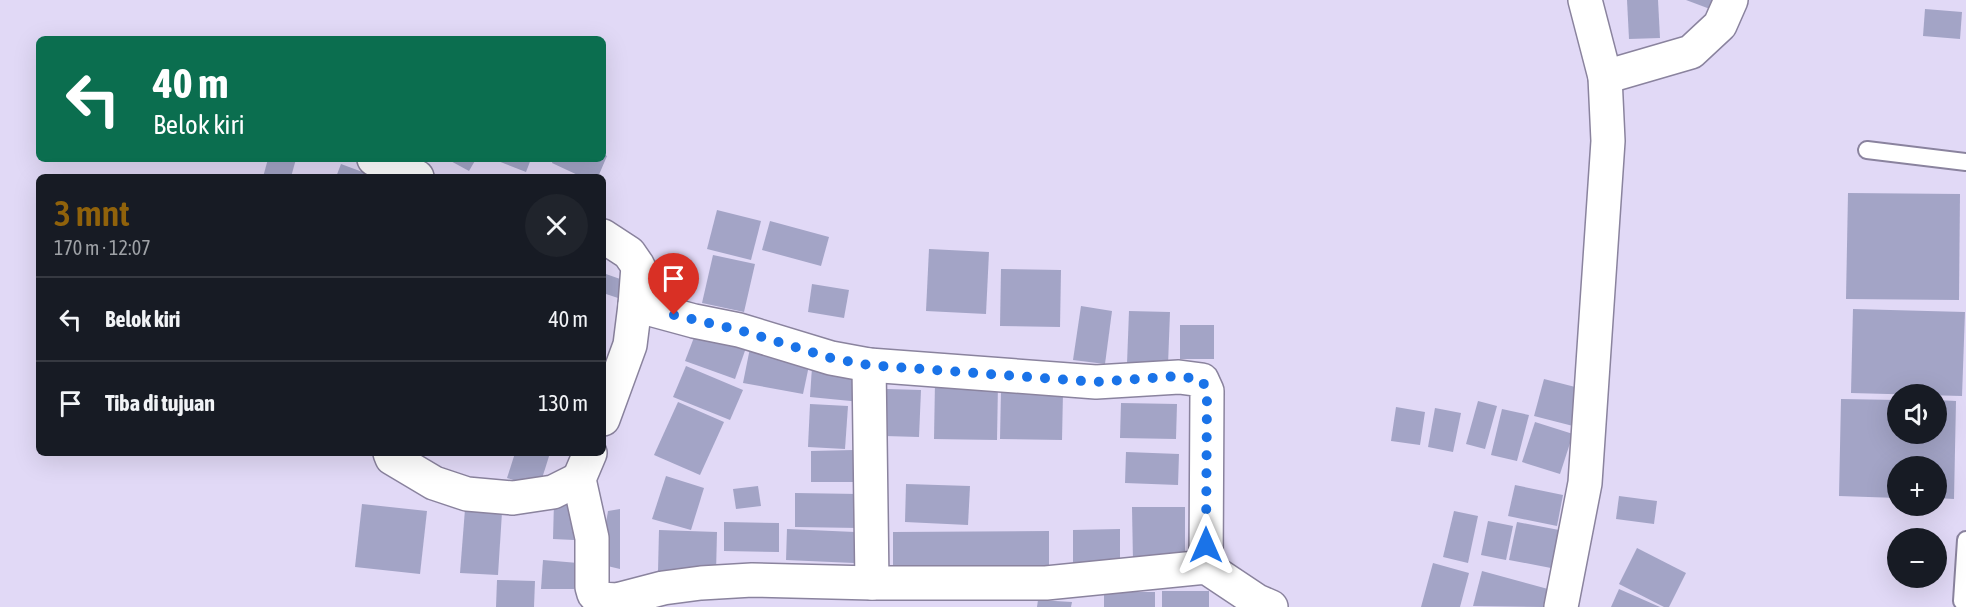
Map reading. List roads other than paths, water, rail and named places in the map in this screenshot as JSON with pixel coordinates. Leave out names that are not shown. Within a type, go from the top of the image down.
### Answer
[{"type":"street","points":[[1561,607],[1585,483],[1608,141],[1605,77],[1585,0]]},
{"type":"street","points":[[1605,77],[1691,51],[1720,25],[1731,0]]},
{"type":"street","points":[[381,162],[410,174]]},
{"type":"street","points":[[606,238],[629,253],[638,266],[630,345],[606,411]]},
{"type":"street","points":[[635,305],[739,330],[831,358],[868,365],[1096,382],[1179,376],[1202,380],[1207,391],[1206,567]]},
{"type":"street","points":[[868,365],[872,483],[872,583]]},
{"type":"street","points":[[391,456],[434,483],[467,494],[513,498],[554,492],[585,466]]},
{"type":"street","points":[[585,466],[592,538],[592,587],[594,594],[600,599],[617,600],[663,588],[701,583],[752,580],[1046,583],[1206,567],[1257,601],[1270,607]]},
{"type":"lane","points":[[1867,150],[1966,162]]},
{"type":"lane","points":[[1962,601],[1966,540]]}]
